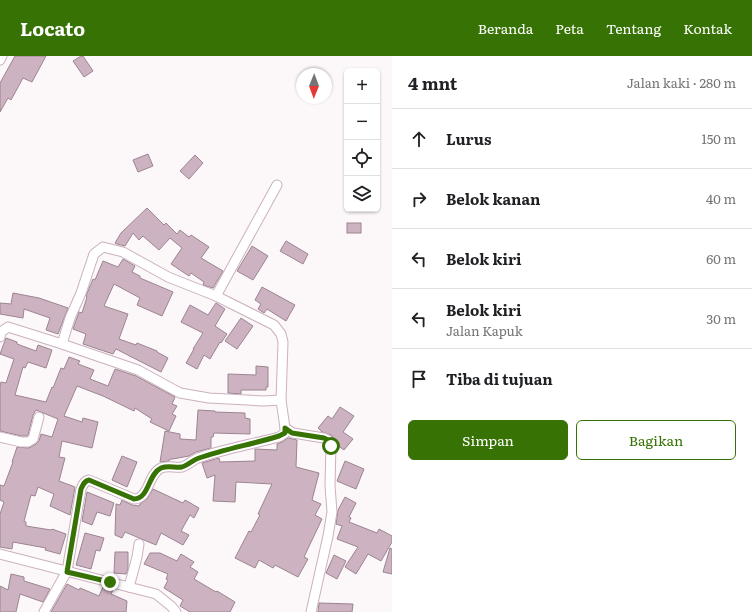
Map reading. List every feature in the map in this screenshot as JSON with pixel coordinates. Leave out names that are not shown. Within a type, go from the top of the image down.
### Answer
[{"type":"street","points":[[0,60],[2,56]]},
{"type":"street","points":[[216,296],[277,185]]},
{"type":"street","points":[[44,612],[67,572],[81,489],[86,481],[89,480],[134,499],[138,499],[142,496],[153,475],[159,469],[166,466],[182,467],[197,459],[285,433],[281,400],[283,342],[281,334],[274,325],[216,296],[168,277],[123,252],[104,247],[94,254],[62,344]]},
{"type":"street","points":[[0,337],[0,332],[8,327],[138,370],[180,393],[216,398],[263,401],[281,400]]},
{"type":"street","points":[[0,437],[21,442],[28,442],[34,439],[39,417]]},
{"type":"street","points":[[285,428],[292,433],[324,438],[328,440],[331,446],[330,486],[332,512],[311,612]]},
{"type":"street","points":[[129,587],[139,544]]},
{"type":"street","points":[[0,554],[156,594],[172,606],[176,612]]},
{"type":"building","points":[[15,56],[46,56],[32,82],[23,78],[11,100],[8,98],[0,112],[0,83]]},
{"type":"building","points":[[83,56],[93,71],[84,77],[73,61]]},
{"type":"building","points":[[148,154],[153,166],[138,172],[133,160]]},
{"type":"building","points":[[195,155],[203,163],[189,179],[180,171]]},
{"type":"building","points":[[147,208],[164,225],[166,223],[177,234],[180,230],[189,237],[191,235],[209,247],[201,258],[223,271],[213,288],[203,285],[204,282],[191,273],[189,276],[171,264],[182,248],[170,238],[159,250],[143,236],[139,240],[133,233],[125,246],[115,243],[121,233]]},
{"type":"building","points":[[347,223],[361,223],[361,233],[347,233]]},
{"type":"building","points":[[286,241],[308,254],[303,264],[280,251]]},
{"type":"building","points":[[252,246],[268,256],[253,280],[237,271]]},
{"type":"building","points":[[123,259],[135,266],[132,272],[140,276],[140,278],[173,292],[162,316],[137,305],[140,298],[114,284],[104,306],[128,314],[119,339],[136,345],[137,343],[157,351],[168,358],[161,372],[116,349],[113,354],[83,344],[86,334],[73,329],[79,312],[82,313],[87,297],[86,296],[93,279],[95,280],[103,261],[118,267]]},
{"type":"building","points":[[262,287],[295,305],[286,321],[267,309],[264,313],[258,309],[261,304],[255,300]]},
{"type":"building","points":[[13,293],[39,298],[68,308],[58,334],[46,330],[50,318],[24,309],[23,318],[0,314],[0,303],[11,304]]},
{"type":"building","points":[[216,303],[225,309],[215,326],[227,334],[221,343],[220,342],[210,359],[204,355],[197,369],[186,363],[203,333],[181,322],[190,305],[208,315]]},
{"type":"building","points":[[241,318],[253,326],[237,349],[225,341]]},
{"type":"building","points":[[6,338],[36,351],[38,345],[52,350],[46,368],[28,362],[25,368],[23,367],[15,395],[46,402],[61,368],[64,369],[69,357],[80,361],[78,364],[94,370],[90,379],[108,386],[115,369],[136,376],[175,397],[172,404],[177,406],[172,414],[176,416],[169,431],[150,422],[152,419],[135,408],[134,411],[103,396],[77,386],[64,416],[82,422],[83,418],[98,422],[92,448],[62,441],[59,457],[65,458],[59,481],[75,487],[70,515],[50,506],[54,494],[38,487],[35,496],[31,495],[24,521],[26,522],[26,526],[52,529],[66,534],[60,554],[45,550],[46,548],[13,542],[12,549],[0,547],[0,514],[4,502],[0,500],[0,485],[4,486],[17,447],[31,447],[39,441],[41,434],[52,437],[58,419],[36,410],[33,415],[28,435],[22,436],[0,431],[0,386],[1,382],[6,383],[14,359],[0,354]]},
{"type":"building","points":[[256,366],[268,367],[268,387],[266,387],[266,390],[241,390],[241,394],[228,393],[228,374],[256,375]]},
{"type":"building","points":[[340,407],[354,416],[343,432],[353,439],[344,450],[337,445],[331,435],[322,432],[318,428],[328,416],[332,419]]},
{"type":"building","points":[[198,410],[245,413],[245,418],[250,419],[250,434],[214,433],[213,437],[211,437],[211,448],[196,452],[189,456],[160,462],[165,431],[180,434],[180,439],[196,440]]},
{"type":"building","points":[[288,438],[297,440],[296,467],[319,473],[312,500],[321,504],[315,515],[322,519],[304,557],[308,559],[298,577],[275,565],[273,568],[259,560],[255,568],[235,558],[249,531],[251,532],[260,515],[258,514],[272,484],[236,482],[235,502],[213,501],[215,475],[207,478],[202,463],[219,458],[220,462],[255,461],[255,449],[277,450],[277,444]]},
{"type":"building","points":[[122,456],[137,462],[127,487],[112,480]]},
{"type":"building","points":[[345,461],[364,469],[356,489],[337,481]]},
{"type":"building","points":[[153,489],[183,503],[185,500],[199,508],[194,518],[190,515],[181,531],[189,535],[183,545],[161,533],[156,545],[125,532],[122,538],[115,535],[116,504],[120,505],[122,500],[132,505],[139,506],[147,499]]},
{"type":"building","points":[[87,492],[114,503],[110,516],[97,512],[92,525],[82,521]]},
{"type":"building","points":[[345,497],[356,503],[349,517],[351,518],[349,522],[377,533],[379,529],[392,536],[392,542],[381,561],[368,554],[356,574],[345,567],[358,547],[337,539],[342,526],[336,524],[338,510]]},
{"type":"building","points":[[85,533],[104,538],[100,551],[96,550],[91,569],[76,565]]},
{"type":"building","points":[[390,548],[392,549],[392,574],[383,572]]},
{"type":"building","points":[[115,552],[128,552],[128,569],[126,574],[114,573]]},
{"type":"building","points":[[150,553],[160,553],[177,561],[181,554],[194,562],[190,567],[198,572],[194,579],[235,602],[230,612],[190,612],[180,606],[183,600],[164,588],[168,580],[166,579],[168,574],[144,564]]},
{"type":"building","points":[[334,555],[346,561],[337,579],[326,573]]},
{"type":"building","points":[[11,574],[24,577],[24,581],[50,589],[43,602],[20,594],[16,612],[0,612],[0,586],[8,590]]},
{"type":"building","points":[[67,584],[79,590],[80,588],[99,596],[103,587],[113,590],[111,594],[127,601],[126,612],[51,612]]},
{"type":"building","points":[[319,603],[353,604],[352,612],[318,612]]},
{"type":"route","points":[[110,582],[67,572],[81,489],[86,481],[89,480],[134,499],[138,499],[142,496],[153,475],[159,469],[166,466],[182,467],[197,459],[264,441],[285,433],[285,428],[292,433],[324,438],[328,440],[331,446]]}]
